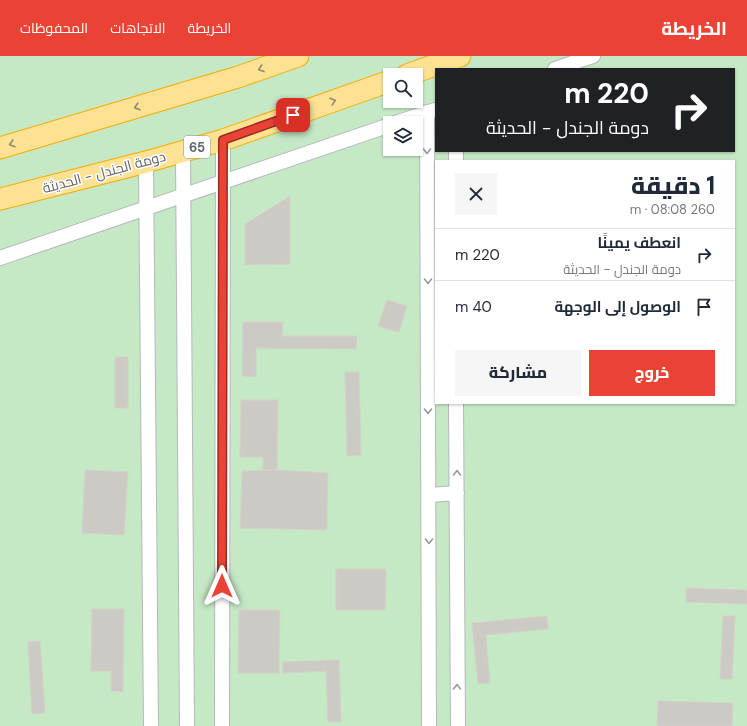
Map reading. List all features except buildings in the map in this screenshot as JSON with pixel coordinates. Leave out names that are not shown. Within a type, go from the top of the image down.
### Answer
[{"type":"highway","points":[[0,148],[238,77],[298,56]]},
{"type":"highway","points":[[423,69],[460,56]]},
{"type":"highway","name":"دومة الجندل - الحديثة","points":[[0,199],[146,162],[223,140],[383,83]]},
{"type":"street","points":[[558,68],[593,56]]},
{"type":"street","points":[[417,116],[432,111],[429,726]]},
{"type":"street","points":[[0,258],[383,127]]},
{"type":"street","points":[[222,726],[223,140]]},
{"type":"street","points":[[183,151],[187,726]]},
{"type":"street","points":[[146,162],[148,207],[151,726]]},
{"type":"street","points":[[456,404],[458,726]]},
{"type":"street","points":[[429,495],[457,493]]},
{"type":"green space","points":[[0,56],[747,56],[747,726],[0,726]]},
{"type":"route","points":[[222,586],[223,140],[293,115]]}]
